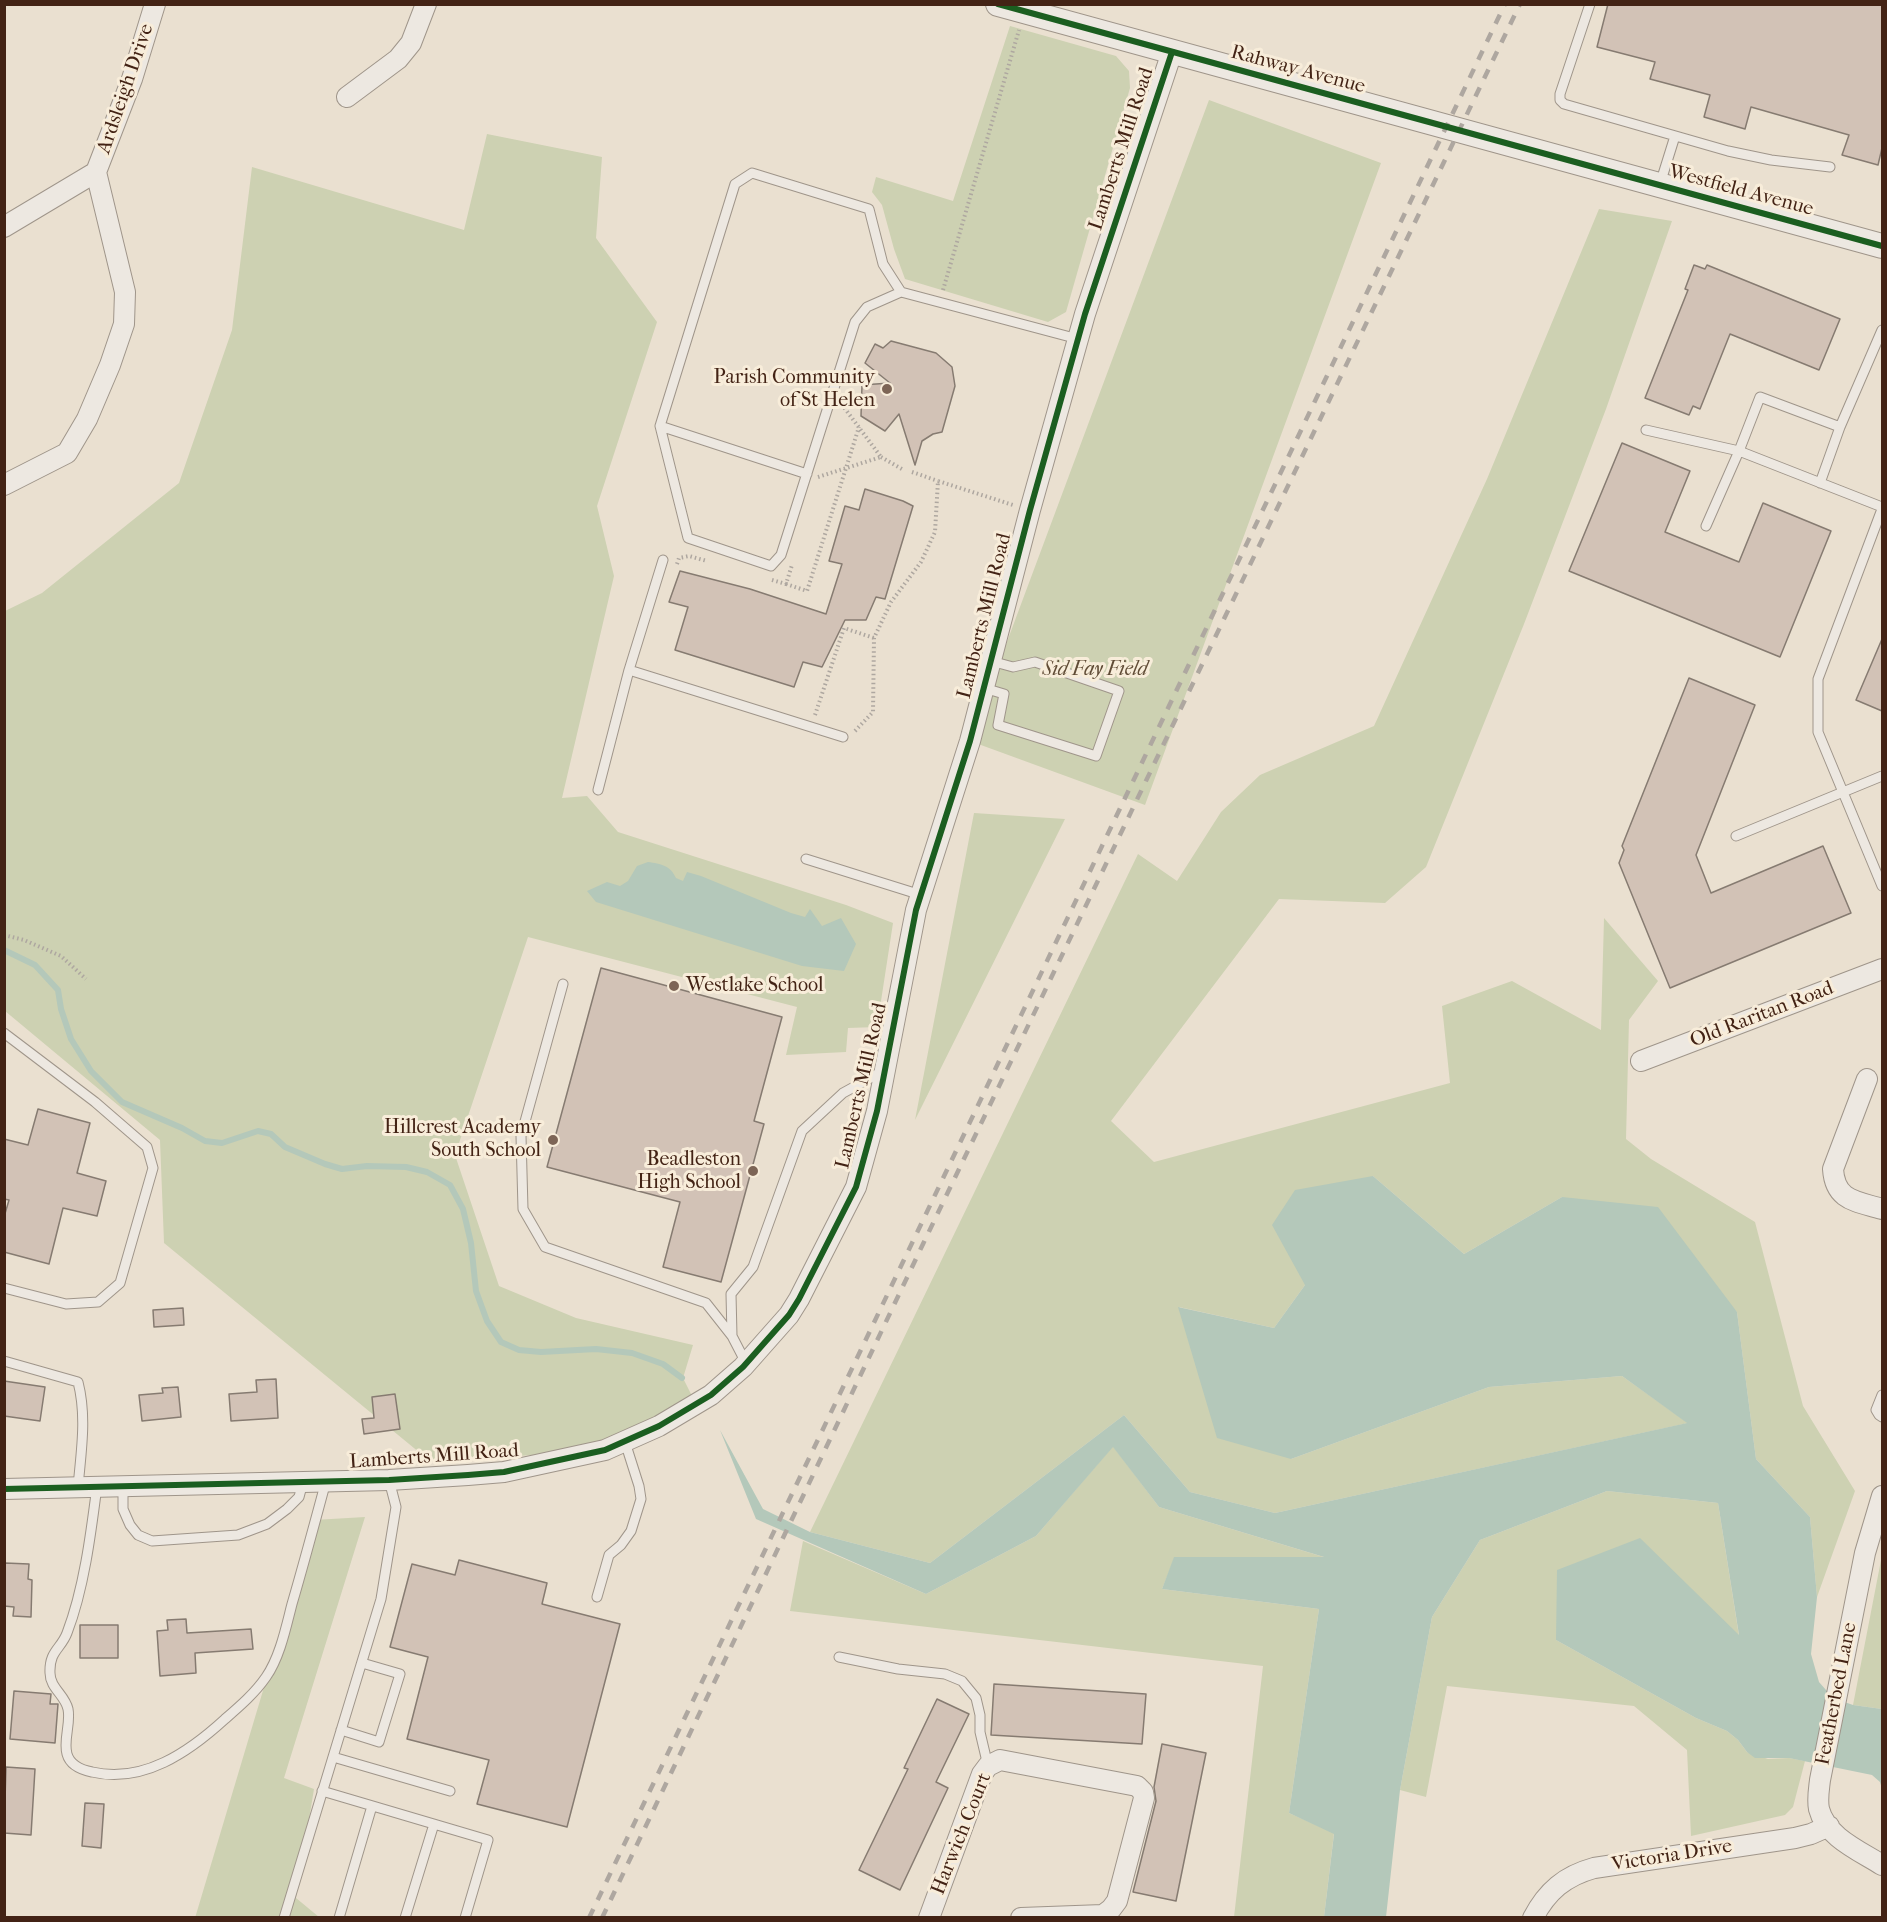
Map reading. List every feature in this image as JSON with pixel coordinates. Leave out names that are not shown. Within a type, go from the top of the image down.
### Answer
[{"type":"street","name":"Ardsleigh Drive","points":[[96,172],[132,79],[155,4]]},
{"type":"street","points":[[346,97],[390,65],[405,51],[411,43],[426,4]]},
{"type":"street","name":"Rahway Avenue","points":[[998,4],[1033,10],[1172,52],[1590,168]]},
{"type":"street","name":"Lamberts Mill Road","points":[[4,1489],[389,1480],[504,1473],[605,1450],[659,1425],[711,1395],[746,1363],[789,1315],[856,1187],[877,1111],[921,895],[970,741],[1030,510],[1078,339],[1172,52]]},
{"type":"street","name":"Westfield Avenue","points":[[1590,168],[1882,246]]},
{"type":"street","points":[[4,227],[96,172],[125,292],[124,324],[110,365],[87,419],[67,453],[4,485]]},
{"type":"street","name":"Old Raritan Road","points":[[1641,1061],[1882,969]]},
{"type":"street","points":[[1867,1079],[1833,1168],[1834,1181],[1844,1197],[1882,1209]]},
{"type":"street","name":"Featherbed Lane","points":[[1828,1826],[1818,1802],[1820,1780],[1865,1553],[1882,1496]]},
{"type":"street","name":"Harwich Court","points":[[929,1917],[982,1774],[988,1766],[1000,1760],[1137,1786],[1143,1792],[1144,1798],[1117,1901],[1111,1909],[1102,1915],[1021,1917]]},
{"type":"street","points":[[1828,1826],[1850,1845],[1882,1865]]},
{"type":"street","name":"Victoria Drive","points":[[1533,1917],[1551,1890],[1578,1872],[1795,1838],[1828,1826]]},
{"type":"lane","points":[[1590,4],[1560,94],[1560,100],[1564,104],[1728,152],[1830,167]]},
{"type":"lane","points":[[1660,186],[1675,136]]},
{"type":"lane","points":[[901,292],[883,264],[869,209],[752,173],[735,184],[660,426],[688,538],[771,566],[781,555],[855,322],[867,307],[901,292],[1078,339]]},
{"type":"lane","points":[[1820,483],[1840,428],[1882,330]]},
{"type":"lane","points":[[1706,526],[1760,397],[1840,428]]},
{"type":"lane","points":[[660,426],[807,474]]},
{"type":"lane","points":[[1646,430],[1739,451],[1882,508],[1818,679],[1818,732],[1882,886]]},
{"type":"lane","points":[[598,790],[629,670],[663,560]]},
{"type":"lane","points":[[984,688],[1004,694],[999,725],[1096,756],[1119,691],[1035,662],[1013,667],[991,661]]},
{"type":"lane","points":[[629,670],[843,737]]},
{"type":"lane","points":[[1736,836],[1882,776]]},
{"type":"lane","points":[[806,859],[921,895]]},
{"type":"lane","points":[[563,984],[521,1136],[524,1209],[545,1247],[706,1303],[732,1336],[746,1363]]},
{"type":"lane","points":[[4,1033],[95,1102],[147,1147],[153,1168],[120,1282],[98,1302],[66,1304],[4,1288]]},
{"type":"lane","points":[[732,1336],[731,1294],[753,1267],[802,1131],[843,1093],[885,1070]]},
{"type":"lane","points":[[4,1361],[78,1382],[83,1400],[88,1487],[93,1522],[67,1636],[57,1648],[50,1663],[50,1677],[54,1688],[65,1700],[68,1709],[67,1755],[73,1764],[84,1770],[125,1775],[152,1768],[178,1756],[247,1700],[267,1675],[278,1652],[326,1481]]},
{"type":"lane","points":[[1882,1395],[1876,1410],[1882,1417]]},
{"type":"lane","points":[[597,1598],[609,1555],[632,1531],[641,1498],[639,1485],[624,1442]]},
{"type":"lane","points":[[284,1917],[381,1599],[396,1507],[389,1480]]},
{"type":"lane","points":[[123,1486],[123,1509],[130,1525],[138,1535],[152,1541],[238,1535],[267,1524],[300,1497],[303,1482]]},
{"type":"lane","points":[[839,1657],[897,1669],[945,1674],[962,1682],[976,1698],[980,1715],[980,1732],[988,1766]]},
{"type":"lane","points":[[341,1730],[379,1742],[400,1674],[362,1663]]},
{"type":"lane","points":[[333,1757],[450,1791]]},
{"type":"lane","points":[[322,1791],[488,1840],[465,1917]]},
{"type":"lane","points":[[339,1917],[372,1806]]},
{"type":"lane","points":[[405,1917],[434,1824]]},
{"type":"path","points":[[940,302],[1033,10]]},
{"type":"path","points":[[837,414],[840,403],[881,458],[902,470]]},
{"type":"path","points":[[764,578],[807,591],[859,427]]},
{"type":"path","points":[[821,467],[818,477],[881,458]]},
{"type":"path","points":[[912,472],[1030,510]]},
{"type":"path","points":[[854,732],[873,712],[874,638],[891,602],[921,562],[935,532],[938,481]]},
{"type":"path","points":[[675,569],[679,558],[688,556],[710,562]]},
{"type":"path","points":[[786,584],[792,562]]},
{"type":"path","points":[[813,719],[844,628],[874,638]]},
{"type":"path","points":[[4,935],[24,940],[61,956],[86,980]]},
{"type":"green space","points":[[1010,26],[1116,56],[1129,71],[1130,88],[1066,312],[1048,322],[905,279],[882,205],[872,192],[876,177],[953,201]]},
{"type":"green space","name":"Sid Fay Field","points":[[1209,100],[1381,163],[1145,805],[970,741]]},
{"type":"green space","points":[[487,134],[602,157],[596,238],[657,322],[597,506],[614,576],[562,798],[587,796],[618,832],[846,905],[893,923],[877,1027],[848,1028],[846,1052],[786,1055],[797,1007],[528,937],[455,1155],[499,1286],[576,1318],[693,1345],[683,1378],[696,1404],[605,1450],[431,1462],[164,1243],[160,1140],[5,1011],[5,611],[42,593],[179,483],[232,330],[252,167],[464,230]]},
{"type":"green space","points":[[1599,209],[1672,221],[1606,409],[1524,624],[1426,867],[1385,903],[1279,899],[1111,1121],[1154,1162],[1450,1083],[1442,1006],[1512,981],[1601,1030],[1604,918],[1658,981],[1629,1020],[1626,1139],[1651,1159],[1755,1222],[1803,1406],[1855,1491],[1817,1597],[1810,1517],[1756,1459],[1737,1312],[1562,1197],[1464,1254],[1373,1176],[1305,1285],[1274,1328],[1179,1307],[1291,1459],[1489,1387],[1622,1376],[1688,1423],[1275,1513],[1190,1492],[1124,1415],[930,1563],[810,1532],[1138,854],[1177,881],[1221,812],[1260,775],[1374,726],[1487,479]]},
{"type":"green space","points":[[974,813],[1065,819],[915,1120]]},
{"type":"green space","points":[[1113,1446],[1159,1507],[1327,1558],[1175,1557],[1162,1589],[1319,1609],[1289,1813],[1334,1833],[1324,1917],[1234,1917],[1263,1666],[790,1611],[803,1541],[926,1594],[1036,1536]]},
{"type":"green space","points":[[1607,1491],[1718,1503],[1739,1636],[1556,1640],[1696,1718],[1727,1731],[1747,1752],[1768,1759],[1789,1758],[1805,1761],[1793,1807],[1785,1815],[1691,1836],[1687,1750],[1634,1706],[1447,1686],[1426,1797],[1400,1790],[1432,1617],[1480,1540]]},
{"type":"green space","points":[[365,1517],[284,1778],[314,1789],[296,1898],[319,1917],[195,1918],[314,1520]]},
{"type":"green space","points":[[1882,1555],[1882,1709],[1853,1705]]},
{"type":"shaded area","points":[[648,862],[665,866],[676,878],[683,881],[687,872],[701,876],[791,913],[805,917],[810,909],[822,926],[841,918],[856,944],[844,971],[802,966],[596,902],[587,891],[607,882],[620,886],[628,881],[637,866]]},
{"type":"shaded area","points":[[1373,1176],[1464,1254],[1562,1197],[1658,1207],[1737,1312],[1756,1459],[1810,1517],[1817,1597],[1811,1654],[1819,1682],[1833,1698],[1853,1705],[1882,1709],[1882,1789],[1880,1782],[1872,1775],[1789,1758],[1755,1758],[1727,1731],[1696,1718],[1556,1640],[1557,1570],[1640,1538],[1739,1635],[1718,1503],[1607,1491],[1480,1540],[1432,1617],[1400,1790],[1386,1917],[1324,1917],[1334,1834],[1289,1813],[1319,1609],[1162,1589],[1174,1557],[1324,1557],[1159,1507],[1113,1447],[1036,1536],[926,1594],[756,1519],[720,1430],[763,1509],[810,1532],[930,1563],[1124,1415],[1190,1492],[1275,1513],[1687,1423],[1622,1376],[1489,1387],[1291,1459],[1217,1438],[1178,1307],[1274,1328],[1305,1285],[1272,1225],[1295,1190]]},
{"type":"building","points":[[1608,4],[1882,4],[1882,148],[1878,165],[1842,155],[1849,135],[1751,107],[1745,129],[1704,117],[1710,95],[1650,79],[1655,62],[1597,47]]},
{"type":"building","points":[[1694,265],[1705,269],[1707,265],[1840,319],[1819,370],[1730,334],[1700,409],[1693,406],[1689,415],[1645,398],[1688,290],[1685,289]]},
{"type":"building","points":[[891,341],[936,353],[952,367],[955,386],[942,432],[933,434],[922,441],[915,465],[899,414],[885,431],[861,416],[862,385],[890,383],[865,363],[875,344],[883,348]]},
{"type":"building","points":[[1622,443],[1690,471],[1665,532],[1739,562],[1763,503],[1831,531],[1780,657],[1569,571]]},
{"type":"building","points":[[865,489],[913,506],[885,599],[876,597],[866,620],[845,620],[822,667],[803,662],[794,687],[675,650],[688,607],[669,602],[680,571],[750,589],[826,614],[842,564],[829,561],[845,506],[859,510]]},
{"type":"building","points":[[1882,639],[1882,711],[1856,700]]},
{"type":"building","points":[[1689,678],[1755,705],[1696,855],[1711,893],[1823,846],[1851,913],[1670,988],[1619,863],[1624,850],[1622,846]]},
{"type":"building","points":[[601,968],[782,1017],[754,1121],[764,1124],[721,1282],[663,1267],[680,1202],[547,1167]]},
{"type":"building","points":[[38,1109],[90,1123],[77,1173],[106,1181],[97,1216],[63,1208],[49,1264],[4,1252],[4,1217],[9,1200],[4,1199],[4,1139],[28,1145]]},
{"type":"building","points":[[183,1308],[184,1325],[154,1327],[153,1310]]},
{"type":"building","points":[[276,1379],[278,1418],[231,1421],[229,1394],[257,1392],[256,1380]]},
{"type":"building","points":[[4,1381],[45,1387],[40,1421],[4,1416]]},
{"type":"building","points":[[178,1387],[181,1417],[142,1421],[139,1395],[163,1393],[162,1388]]},
{"type":"building","points":[[395,1394],[400,1429],[364,1434],[362,1419],[374,1418],[372,1397]]},
{"type":"building","points":[[459,1560],[547,1583],[542,1604],[620,1624],[567,1827],[477,1804],[489,1760],[407,1739],[428,1657],[390,1647],[412,1564],[455,1575]]},
{"type":"building","points":[[5,1563],[29,1564],[28,1579],[32,1580],[31,1617],[13,1616],[14,1607],[4,1606]]},
{"type":"building","points":[[186,1619],[187,1633],[251,1629],[253,1649],[195,1653],[196,1673],[160,1676],[157,1631],[168,1630],[167,1620]]},
{"type":"building","points":[[80,1625],[118,1625],[118,1658],[80,1658]]},
{"type":"building","points":[[994,1684],[1146,1694],[1142,1744],[991,1735]]},
{"type":"building","points":[[14,1691],[51,1694],[50,1704],[58,1704],[55,1743],[10,1739]]},
{"type":"building","points":[[937,1699],[969,1714],[936,1782],[948,1788],[900,1890],[859,1870],[908,1769],[904,1768]]},
{"type":"building","points":[[1162,1744],[1206,1753],[1176,1901],[1133,1892],[1156,1801],[1154,1787]]},
{"type":"building","points":[[6,1767],[35,1769],[31,1835],[4,1833]]},
{"type":"building","points":[[85,1803],[104,1804],[101,1848],[82,1846]]},
{"type":"waterway","points":[[4,950],[35,965],[58,990],[61,1009],[71,1039],[91,1071],[122,1102],[182,1128],[205,1141],[222,1143],[258,1131],[271,1134],[285,1147],[342,1169],[367,1166],[406,1167],[427,1172],[450,1185],[463,1209],[471,1243],[476,1291],[487,1321],[501,1342],[519,1350],[541,1352],[596,1349],[632,1353],[663,1364],[682,1378]]},
{"type":"railway","points":[[589,1918],[1505,4]]},
{"type":"railway","points":[[602,1918],[923,1244],[1520,4]]},
{"type":"cycle path","points":[[998,4],[1882,246]]},
{"type":"cycle path","points":[[4,1489],[389,1480],[468,1475],[504,1472],[605,1450],[659,1426],[711,1395],[743,1367],[789,1315],[856,1187],[877,1111],[916,910],[970,741],[1030,510],[1085,314],[1172,52]]},
{"type":"place","name":"Parish Community of St Helen","points":[[887,389]]},
{"type":"place","name":"Westlake School","points":[[674,986]]},
{"type":"place","name":"Hillcrest Academy South School","points":[[553,1140]]},
{"type":"place","name":"Beadleston High School","points":[[753,1171]]}]
